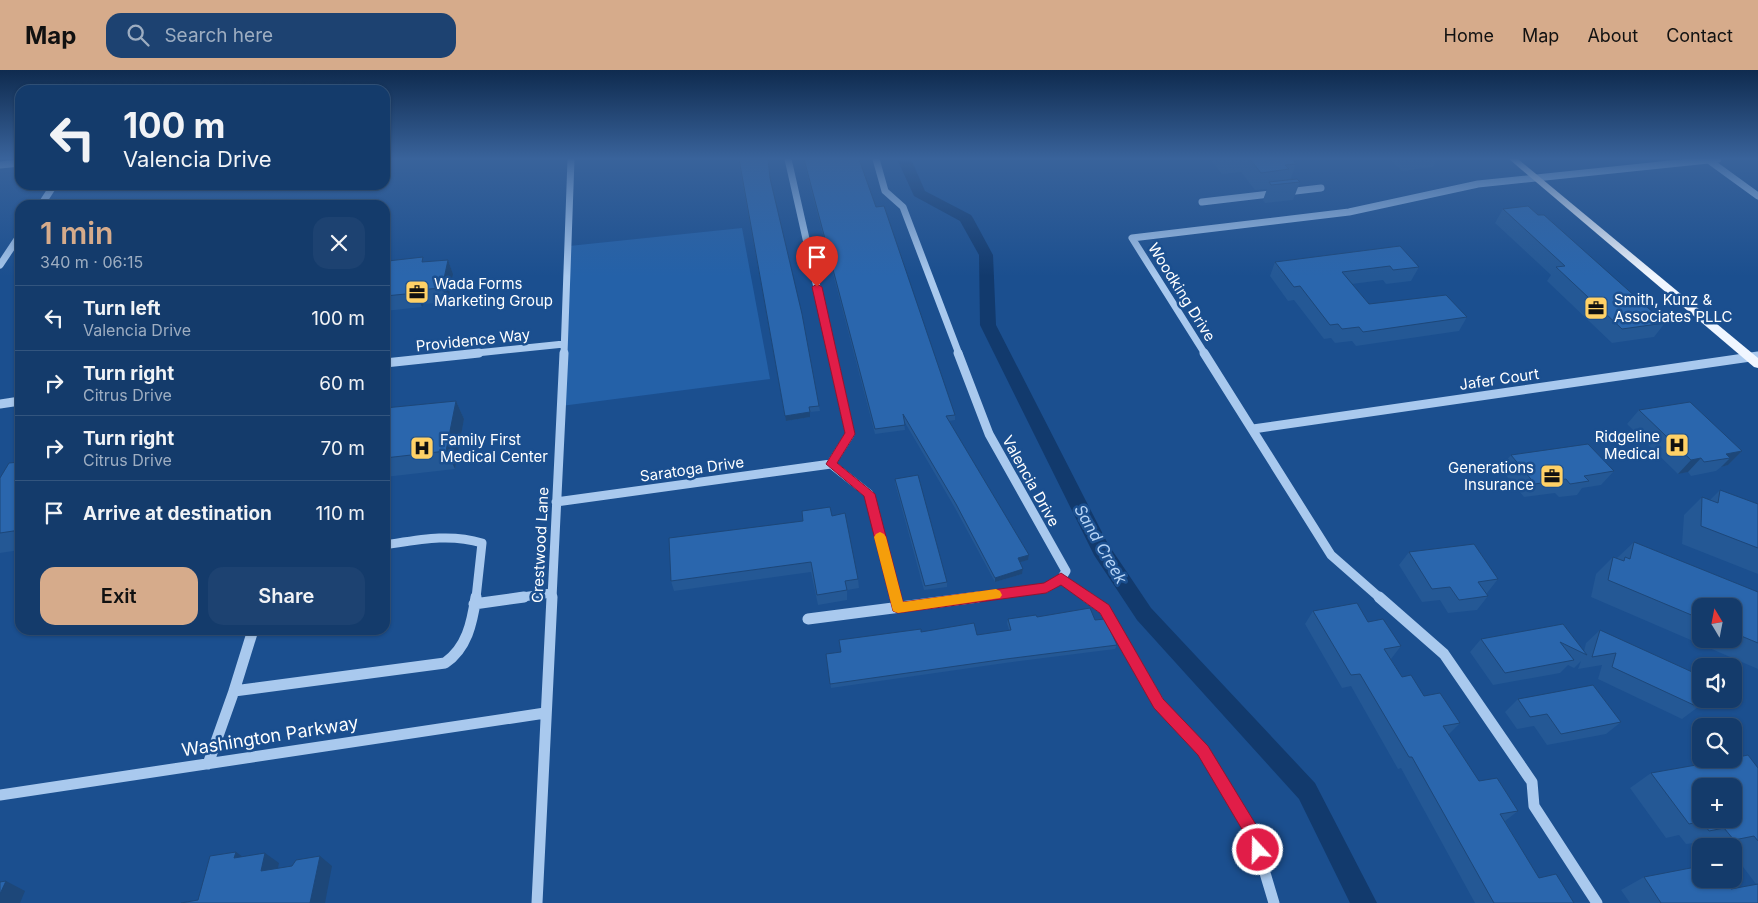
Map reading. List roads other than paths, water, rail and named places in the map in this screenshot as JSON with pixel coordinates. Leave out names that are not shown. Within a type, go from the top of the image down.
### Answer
[{"type":"main road","points":[[1560,198],[1754,356],[1758,364]]},
{"type":"street","name":"Crestwood Lane","points":[[537,903],[570,198]]},
{"type":"street","points":[[797,198],[850,434],[831,464],[869,494],[898,608]]},
{"type":"street","name":"Valencia Drive","points":[[893,198],[903,207],[989,434],[1066,571],[1061,578]]},
{"type":"street","points":[[1202,202],[1237,198]]},
{"type":"street","name":"Woodking Drive","points":[[1410,198],[1349,212],[1132,238],[1331,555],[1444,654],[1532,782],[1534,806],[1597,903]]},
{"type":"street","points":[[0,265],[15,242]]},
{"type":"street","name":"Providence Way","points":[[390,362],[564,344]]},
{"type":"street","name":"Jafer Court","points":[[1253,429],[1754,356]]},
{"type":"street","points":[[0,404],[15,402]]},
{"type":"street","name":"Saratoga Drive","points":[[556,502],[831,464]]},
{"type":"street","points":[[234,691],[445,663],[457,654],[466,639],[474,604],[482,543],[457,536],[390,544]]},
{"type":"street","points":[[808,619],[1046,588],[1061,578],[1104,609],[1158,703],[1203,751],[1253,833],[1274,903]]},
{"type":"street","points":[[474,604],[551,593]]},
{"type":"street","points":[[208,764],[251,635]]},
{"type":"street","name":"Washington Parkway","points":[[0,795],[545,713]]},
{"type":"waterway","name":"Sand Creek","points":[[928,198],[966,218],[986,255],[988,325],[1101,549],[1144,614],[1307,791],[1364,903]]},
{"type":"place","name":"Wada Forms Marketing Group","points":[[417,292]]},
{"type":"place","name":"Smith, Kunz & Associates PLLC","points":[[1596,308]]},
{"type":"place","name":"Ridgeline Medical","points":[[1677,445]]},
{"type":"place","name":"Family First Medical Center","points":[[422,448]]},
{"type":"place","name":"Generations Insurance","points":[[1552,476]]}]
